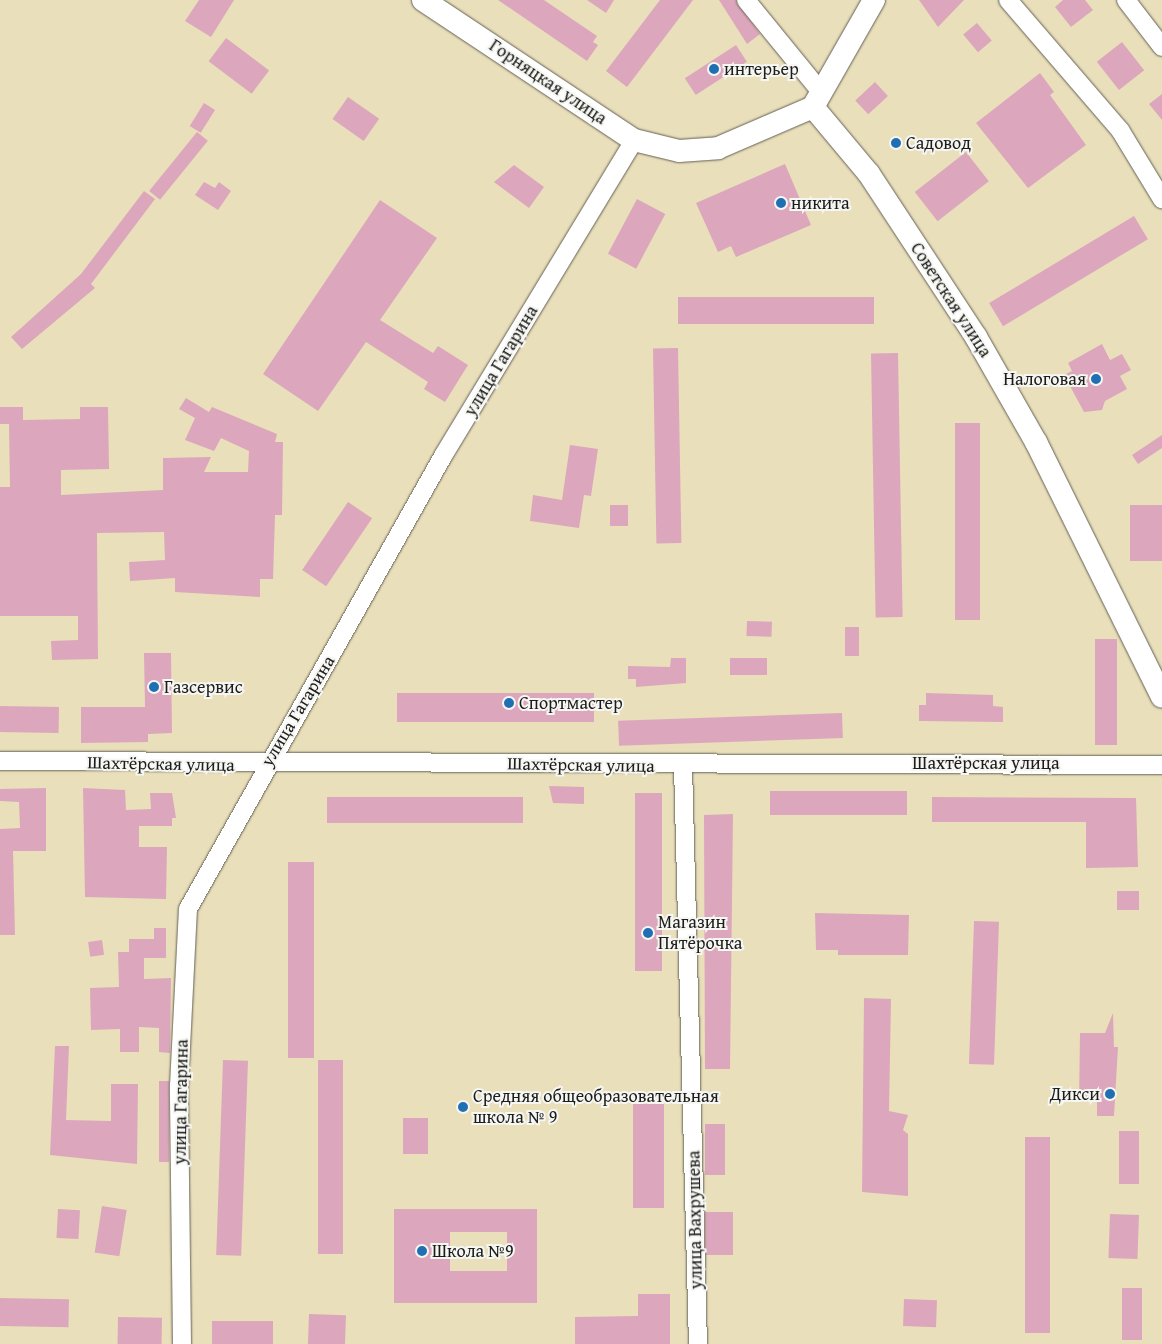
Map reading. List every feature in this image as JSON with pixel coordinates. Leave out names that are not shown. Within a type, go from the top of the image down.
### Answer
[{"type":"main road","name":"Горняцкая улица","points":[[423,0],[634,140],[679,151],[718,148],[817,100]]},
{"type":"main road","points":[[817,100],[874,0]]},
{"type":"main road","name":"Советская улица","points":[[817,100],[869,174],[976,337],[1036,442],[1162,697]]},
{"type":"street","name":"Советская улица","points":[[746,0],[817,100]]},
{"type":"street","points":[[1008,0],[1120,130],[1162,199]]},
{"type":"street","points":[[1126,0],[1162,47]]},
{"type":"street","name":"улица Гагарина","points":[[182,1344],[179,1086],[188,909],[265,765],[442,456],[634,140]]},
{"type":"street","name":"Шахтёрская улица","points":[[0,761],[265,765],[1162,765]]},
{"type":"street","name":"улица Вахрушева","points":[[683,765],[698,1344]]},
{"type":"building","points":[[199,0],[234,0],[211,37],[185,21]]},
{"type":"building","points":[[498,0],[544,0],[597,36],[593,42],[598,45],[587,61]]},
{"type":"building","points":[[587,0],[614,0],[606,13]]},
{"type":"building","points":[[660,0],[693,0],[627,87],[606,71]]},
{"type":"building","points":[[719,0],[736,0],[760,34],[747,44]]},
{"type":"building","points":[[919,0],[964,0],[938,27]]},
{"type":"building","points":[[1063,0],[1085,0],[1093,10],[1071,27],[1055,7]]},
{"type":"building","points":[[977,23],[992,41],[978,52],[963,35]]},
{"type":"building","points":[[226,38],[269,70],[252,94],[209,61]]},
{"type":"building","points":[[1122,42],[1144,70],[1119,90],[1097,62]]},
{"type":"building","points":[[736,45],[747,62],[696,95],[685,78]]},
{"type":"building","points":[[1040,73],[1054,92],[1050,95],[1086,145],[1028,188],[976,123]]},
{"type":"building","points":[[875,82],[888,96],[868,114],[855,100]]},
{"type":"building","points":[[1162,94],[1162,120],[1149,104]]},
{"type":"building","points":[[348,97],[379,119],[364,141],[333,119]]},
{"type":"building","points":[[204,103],[215,110],[201,133],[190,126]]},
{"type":"building","points":[[197,132],[208,141],[160,200],[149,191]]},
{"type":"building","points":[[966,152],[989,181],[938,221],[915,192]]},
{"type":"building","points":[[785,164],[811,225],[736,257],[731,246],[718,252],[696,203]]},
{"type":"building","points":[[514,165],[544,187],[529,208],[494,182]]},
{"type":"building","points":[[204,182],[215,188],[219,182],[231,191],[218,210],[195,195]]},
{"type":"building","points":[[144,191],[155,199],[91,284],[95,288],[22,349],[11,337],[81,274]]},
{"type":"building","points":[[637,199],[665,214],[636,269],[608,254]]},
{"type":"building","points":[[380,200],[437,238],[380,320],[433,353],[438,346],[468,365],[445,402],[424,389],[428,382],[366,342],[318,411],[263,374]]},
{"type":"building","points":[[1134,216],[1148,239],[1003,326],[989,303]]},
{"type":"building","points":[[678,297],[874,297],[874,324],[678,324]]},
{"type":"building","points":[[1102,344],[1110,360],[1122,354],[1131,370],[1120,376],[1127,389],[1105,401],[1102,410],[1084,412],[1064,375],[1072,371],[1068,363]]},
{"type":"building","points":[[653,348],[678,348],[681,543],[656,543]]},
{"type":"building","points":[[871,353],[898,353],[903,617],[876,617]]},
{"type":"building","points":[[186,398],[209,412],[212,407],[277,434],[275,442],[283,442],[282,515],[275,515],[273,579],[260,579],[260,597],[175,592],[175,578],[130,581],[129,562],[165,560],[164,532],[97,533],[98,659],[52,660],[51,641],[78,640],[78,616],[0,616],[0,487],[10,487],[9,424],[0,424],[0,407],[23,407],[23,420],[80,419],[80,407],[108,407],[109,469],[61,470],[61,495],[163,490],[163,458],[211,457],[204,472],[248,472],[249,451],[221,438],[214,451],[185,440],[195,418],[179,409]]},
{"type":"building","points":[[955,423],[980,423],[980,620],[955,620]]},
{"type":"building","points":[[1162,435],[1162,448],[1138,464],[1132,455]]},
{"type":"building","points":[[570,445],[598,449],[591,496],[584,495],[579,528],[530,521],[533,495],[562,500]]},
{"type":"building","points":[[348,502],[372,518],[326,586],[302,570]]},
{"type":"building","points":[[610,505],[628,505],[628,526],[610,526]]},
{"type":"building","points":[[1130,505],[1162,505],[1162,561],[1130,561]]},
{"type":"building","points":[[747,621],[772,622],[771,637],[746,636]]},
{"type":"building","points":[[845,627],[859,627],[859,656],[845,656]]},
{"type":"building","points":[[1095,639],[1117,639],[1117,745],[1095,745]]},
{"type":"building","points":[[144,653],[171,653],[172,733],[148,734],[148,742],[81,743],[81,707],[145,707]]},
{"type":"building","points":[[671,658],[686,658],[686,683],[636,687],[636,679],[628,679],[628,666],[670,667]]},
{"type":"building","points":[[730,658],[767,658],[767,675],[730,675]]},
{"type":"building","points":[[397,693],[594,693],[594,722],[397,722]]},
{"type":"building","points":[[926,693],[993,695],[993,706],[1003,707],[1003,722],[919,721],[919,705],[926,705]]},
{"type":"building","points":[[0,706],[59,707],[59,733],[0,732]]},
{"type":"building","points":[[842,713],[843,738],[619,746],[618,721]]},
{"type":"building","points":[[549,786],[584,787],[584,804],[553,803]]},
{"type":"building","points":[[46,788],[46,851],[13,851],[15,935],[0,935],[0,829],[20,828],[19,802],[0,801],[0,789]]},
{"type":"building","points":[[83,788],[125,790],[126,810],[151,809],[150,793],[172,793],[176,818],[172,818],[172,826],[139,826],[139,847],[167,847],[166,899],[85,897]]},
{"type":"building","points":[[770,791],[907,791],[907,815],[770,815]]},
{"type":"building","points":[[635,793],[662,793],[662,971],[635,971]]},
{"type":"building","points":[[327,797],[523,797],[523,823],[327,823]]},
{"type":"building","points":[[932,797],[1136,798],[1138,867],[1086,868],[1086,822],[932,822]]},
{"type":"building","points":[[733,814],[730,1069],[705,1069],[704,815]]},
{"type":"building","points":[[288,862],[314,862],[314,1058],[288,1058]]},
{"type":"building","points":[[1117,891],[1139,891],[1139,910],[1117,910]]},
{"type":"building","points":[[815,913],[909,915],[908,955],[838,955],[838,950],[816,950]]},
{"type":"building","points":[[974,921],[999,922],[994,1065],[969,1064]]},
{"type":"building","points":[[154,928],[166,928],[166,958],[144,958],[144,979],[171,978],[170,1053],[159,1052],[159,1028],[139,1027],[139,1052],[120,1052],[120,1029],[91,1030],[90,988],[119,987],[118,952],[129,952],[129,939],[154,939]]},
{"type":"building","points":[[102,940],[104,955],[90,957],[88,942]]},
{"type":"building","points":[[864,998],[891,999],[889,1111],[908,1115],[903,1130],[908,1134],[908,1196],[862,1192]]},
{"type":"building","points":[[1113,1013],[1114,1047],[1118,1047],[1114,1116],[1097,1116],[1097,1102],[1079,1102],[1080,1033],[1105,1033]]},
{"type":"building","points":[[55,1046],[69,1046],[66,1120],[111,1121],[111,1084],[138,1084],[137,1164],[50,1155]]},
{"type":"building","points":[[223,1060],[248,1061],[241,1256],[216,1255]]},
{"type":"building","points":[[318,1060],[343,1060],[343,1254],[318,1254]]},
{"type":"building","points":[[159,1081],[169,1081],[169,1162],[159,1162]]},
{"type":"building","points":[[633,1104],[664,1104],[664,1208],[633,1208]]},
{"type":"building","points":[[403,1118],[428,1118],[428,1154],[403,1154]]},
{"type":"building","points":[[705,1124],[725,1124],[725,1175],[705,1175]]},
{"type":"building","points":[[1119,1131],[1139,1131],[1139,1184],[1119,1184]]},
{"type":"building","points":[[1025,1137],[1050,1137],[1050,1333],[1025,1333]]},
{"type":"building","points":[[102,1206],[127,1210],[119,1256],[95,1252]]},
{"type":"building","points":[[58,1209],[80,1210],[78,1239],[56,1238]]},
{"type":"building","name":"Школа №9","points":[[394,1209],[537,1209],[537,1303],[394,1303]],"holes":[[[450,1232],[507,1232],[507,1271],[450,1271]]]},
{"type":"building","points":[[705,1212],[733,1212],[733,1255],[705,1255]]},
{"type":"building","points":[[1110,1214],[1139,1215],[1137,1259],[1108,1258]]},
{"type":"building","points":[[1122,1288],[1142,1288],[1142,1340],[1122,1340]]},
{"type":"building","points":[[638,1294],[670,1294],[670,1344],[575,1344],[575,1317],[638,1316]]},
{"type":"building","points":[[0,1298],[69,1299],[69,1327],[0,1326]]},
{"type":"building","points":[[904,1299],[937,1300],[936,1327],[903,1326]]},
{"type":"building","points":[[309,1314],[346,1315],[345,1344],[308,1344]]},
{"type":"building","points":[[118,1317],[162,1318],[162,1344],[118,1344]]},
{"type":"building","points":[[212,1321],[273,1321],[273,1344],[212,1344]]},
{"type":"place","name":"интерьер","points":[[714,69]]},
{"type":"place","name":"Садовод","points":[[896,143]]},
{"type":"place","name":"никита","points":[[781,203]]},
{"type":"place","name":"Налоговая","points":[[1096,379]]},
{"type":"place","name":"Газсервис","points":[[154,687]]},
{"type":"place","name":"Спортмастер","points":[[509,703]]},
{"type":"place","name":"Магазин Пятёрочка","points":[[648,933]]},
{"type":"place","name":"Дикси","points":[[1110,1094]]},
{"type":"place","name":"Средняя общеобразовательная школа № 9","points":[[463,1107]]},
{"type":"place","name":"Школа №9","points":[[422,1251]]}]
